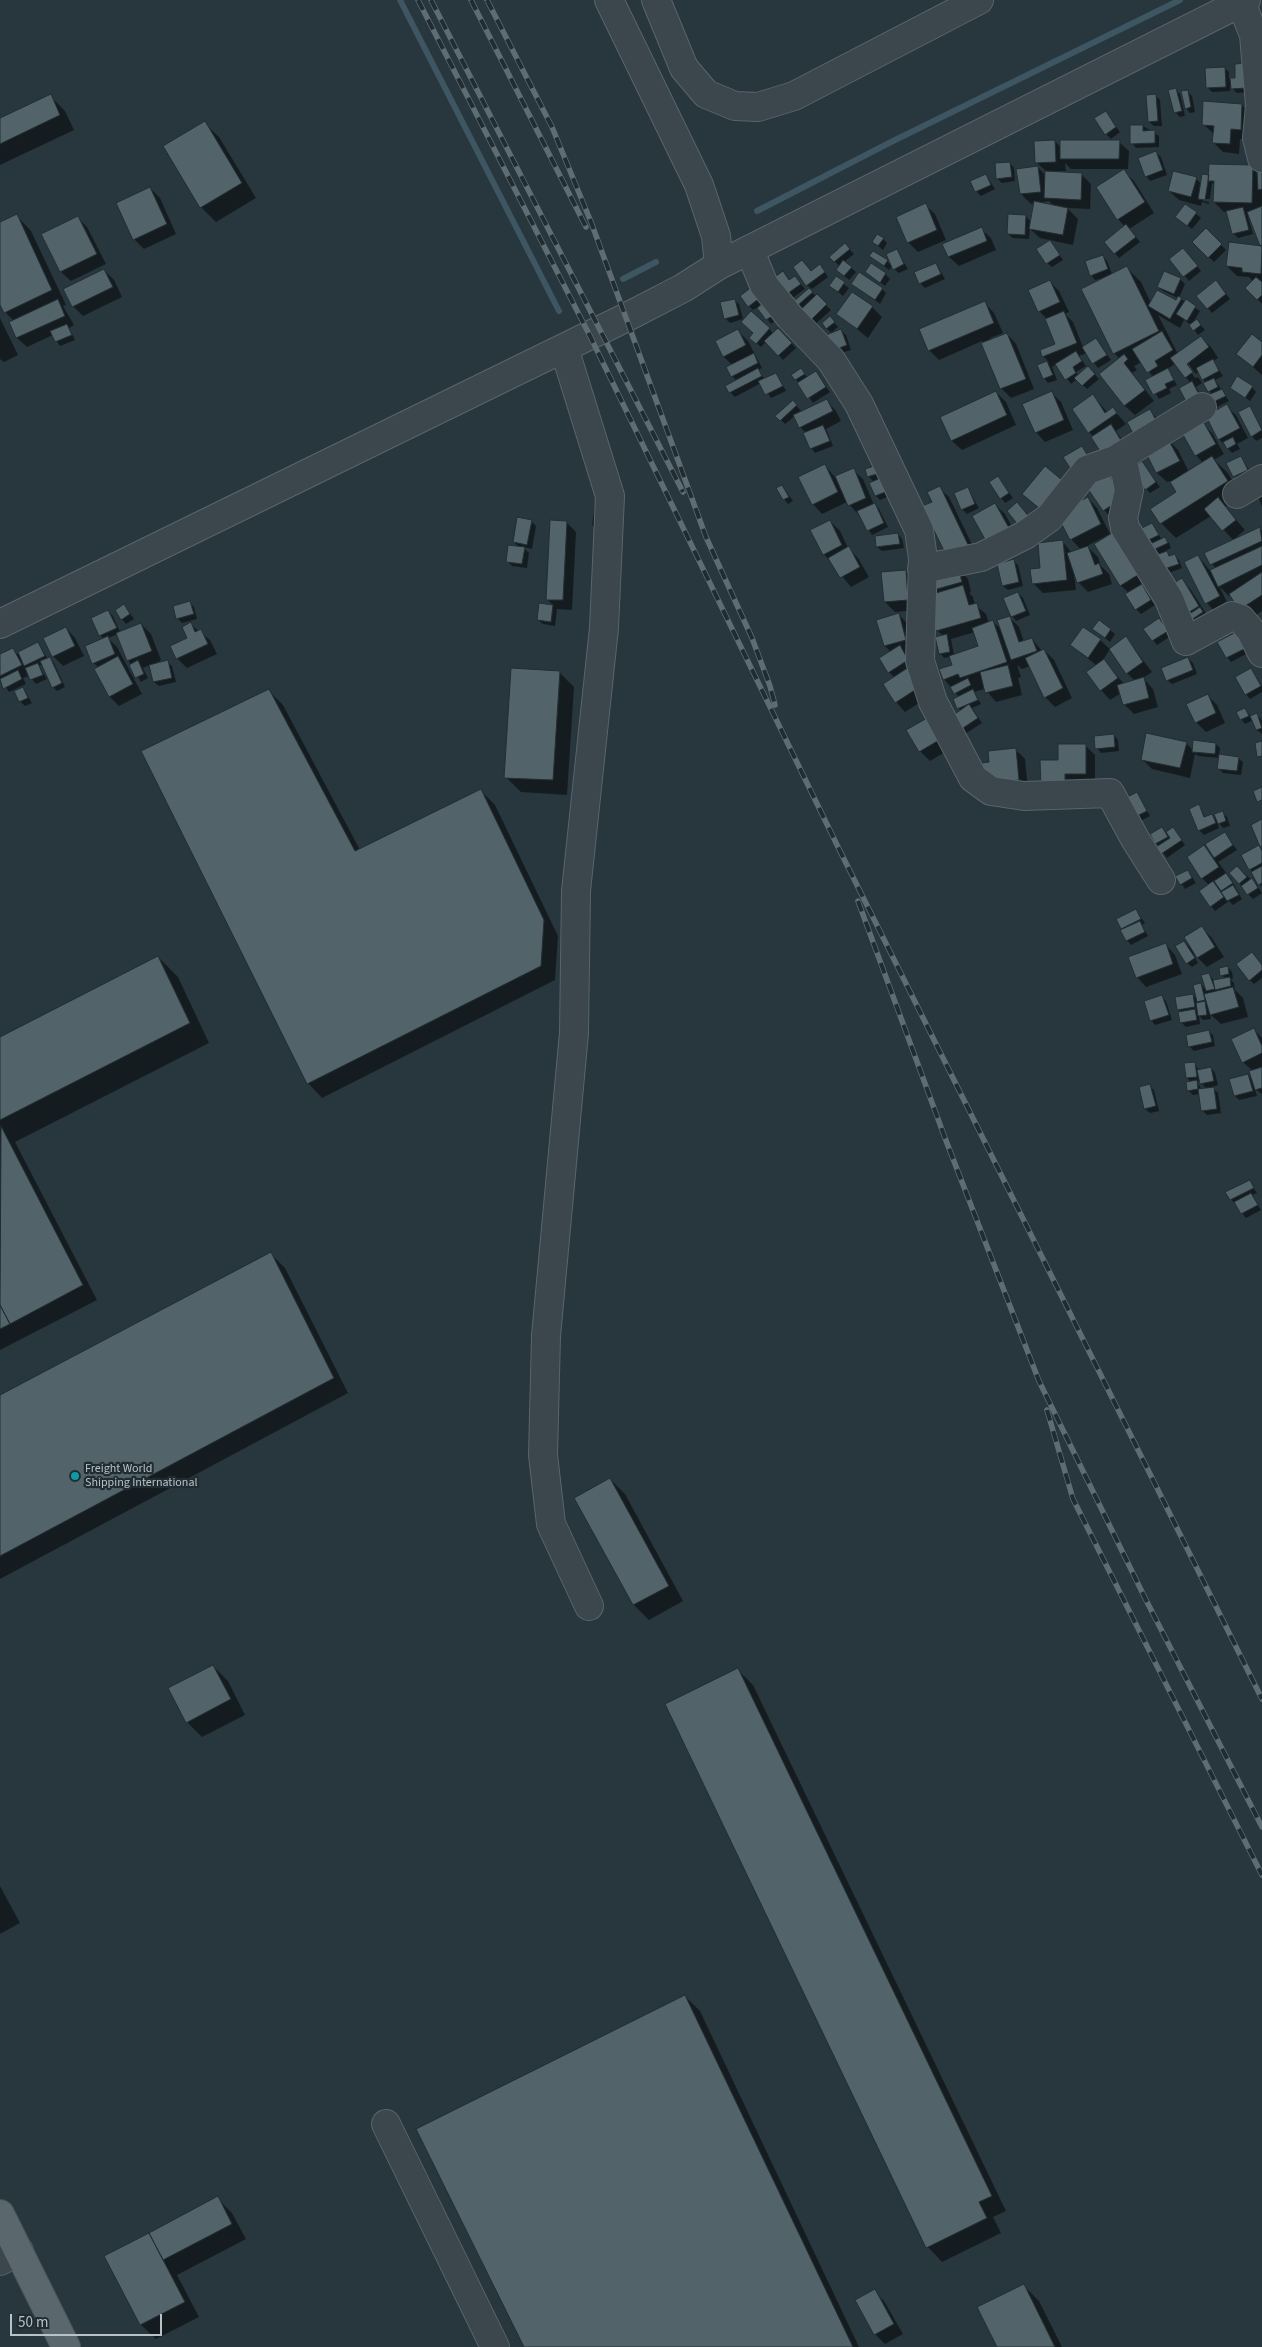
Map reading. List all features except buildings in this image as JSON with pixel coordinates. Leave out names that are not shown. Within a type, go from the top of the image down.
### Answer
[{"type":"main road","points":[[0,2214],[9,2256],[66,2347]]},
{"type":"street","points":[[609,0],[699,185],[716,236],[719,266]]},
{"type":"street","points":[[656,0],[684,68],[706,94],[735,106],[758,106],[794,96],[979,0]]},
{"type":"street","points":[[2,618],[564,348],[683,288],[719,266],[1243,1],[1254,36],[1260,105],[1257,138],[1262,158]]},
{"type":"street","points":[[750,251],[764,285],[790,317],[831,360],[859,404],[919,530],[922,568],[920,661],[933,702],[973,778],[991,791],[1024,796],[1110,793],[1135,839],[1161,880]]},
{"type":"street","points":[[564,348],[610,496],[604,628],[576,891],[574,1033],[546,1336],[543,1455],[551,1524],[589,1606]]},
{"type":"street","points":[[922,568],[981,557],[1025,535],[1048,518],[1087,470],[1122,456],[1202,407]]},
{"type":"street","points":[[1122,456],[1129,490],[1123,518],[1125,528],[1169,599],[1186,641],[1232,616],[1241,619],[1251,631],[1262,653]]},
{"type":"street","points":[[1238,494],[1262,479]]},
{"type":"street","points":[[386,2124],[495,2347]]},
{"type":"waterway","points":[[400,0],[559,311]]},
{"type":"waterway","points":[[757,211],[893,141],[1180,0]]},
{"type":"waterway","points":[[623,279],[656,262]]},
{"type":"railway","points":[[418,0],[590,336],[839,849],[1262,1699]]},
{"type":"railway","points":[[431,0],[683,492]]},
{"type":"railway","points":[[471,0],[586,227]]},
{"type":"railway","points":[[487,0],[552,127],[591,222],[706,537],[752,638],[775,705]]},
{"type":"railway","points":[[858,901],[945,1138],[1039,1381],[1145,1598],[1262,1827]]},
{"type":"railway","points":[[1047,1410],[1073,1499],[1262,1875]]},
{"type":"place","name":"Freight World Shipping International","points":[[75,1476]]}]
